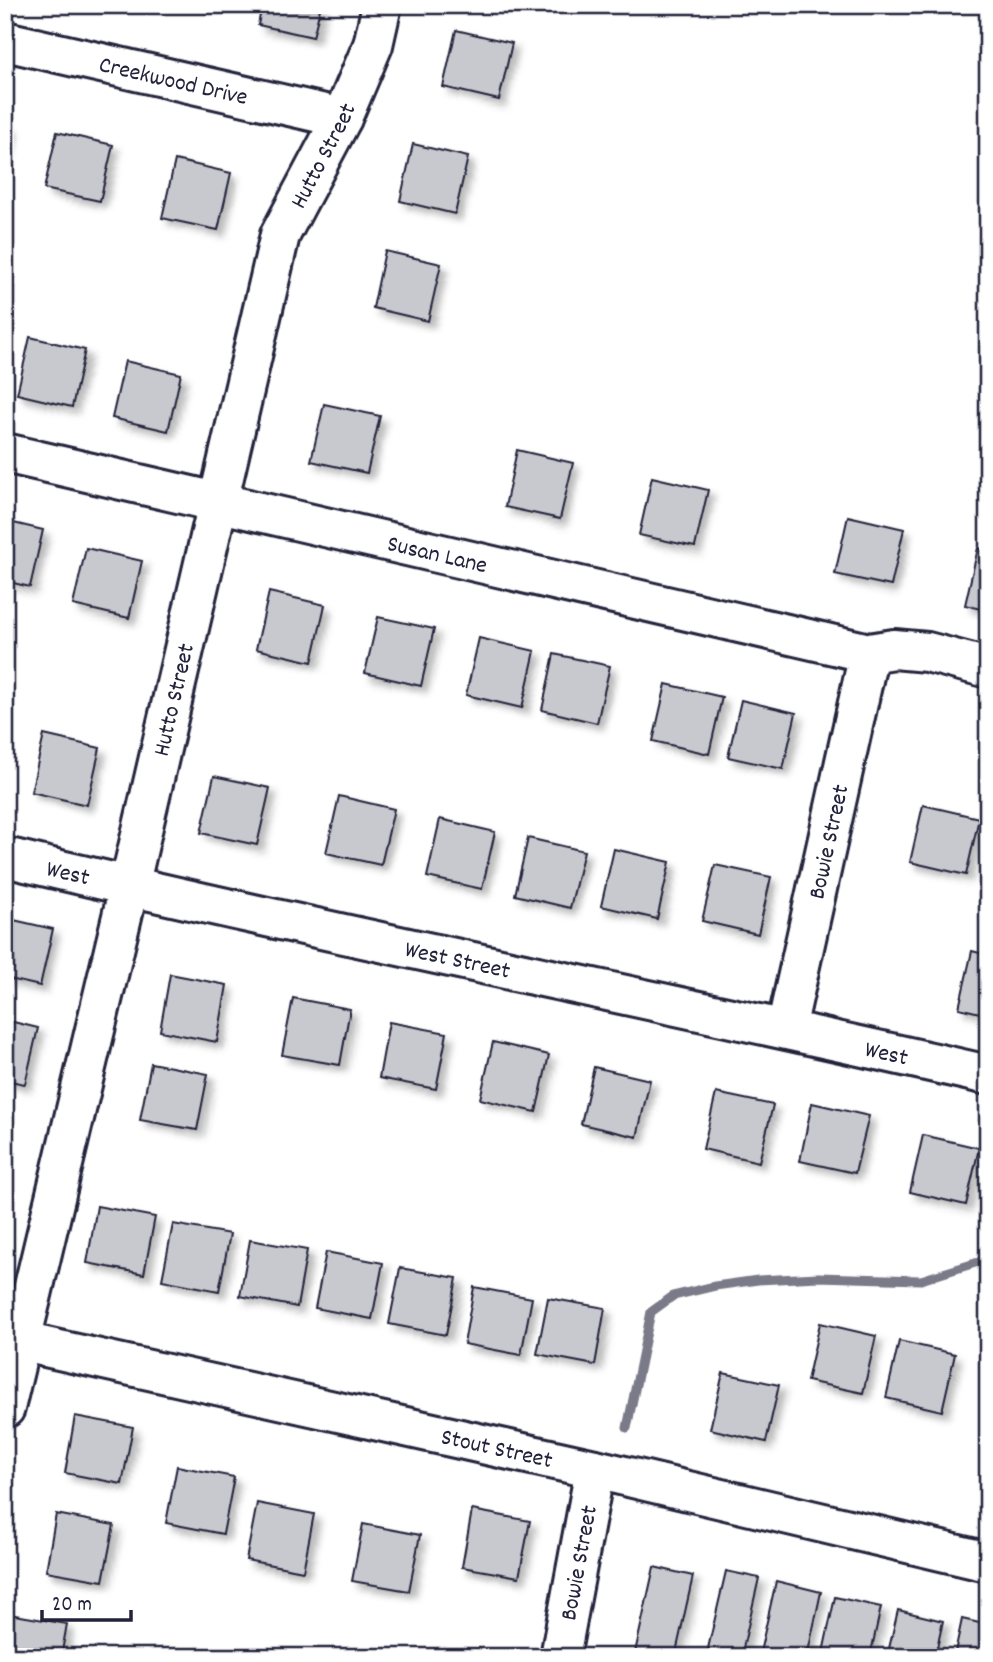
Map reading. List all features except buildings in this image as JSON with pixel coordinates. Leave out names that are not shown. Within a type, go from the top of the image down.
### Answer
[{"type":"street","name":"Hutto Street","points":[[5,1408],[13,1340],[129,887],[280,235],[342,118],[373,45],[382,5]]},
{"type":"street","name":"Creekwood Drive","points":[[5,41],[342,118]]},
{"type":"street","name":"Susan Lane","points":[[5,453],[869,653],[894,649],[927,652],[988,668]]},
{"type":"street","name":"Bowie Street","points":[[786,1029],[869,653]]},
{"type":"street","name":"West","points":[[5,858],[129,887]]},
{"type":"street","name":"West Street","points":[[129,887],[786,1029]]},
{"type":"street","name":"West","points":[[786,1029],[988,1075]]},
{"type":"street","name":"Stout Street","points":[[13,1340],[595,1469],[988,1562]]},
{"type":"street","name":"Bowie Street","points":[[560,1657],[595,1469]]},
{"type":"waterway","points":[[627,1428],[651,1312],[673,1296],[758,1280],[818,1277],[921,1280],[988,1259]]}]
